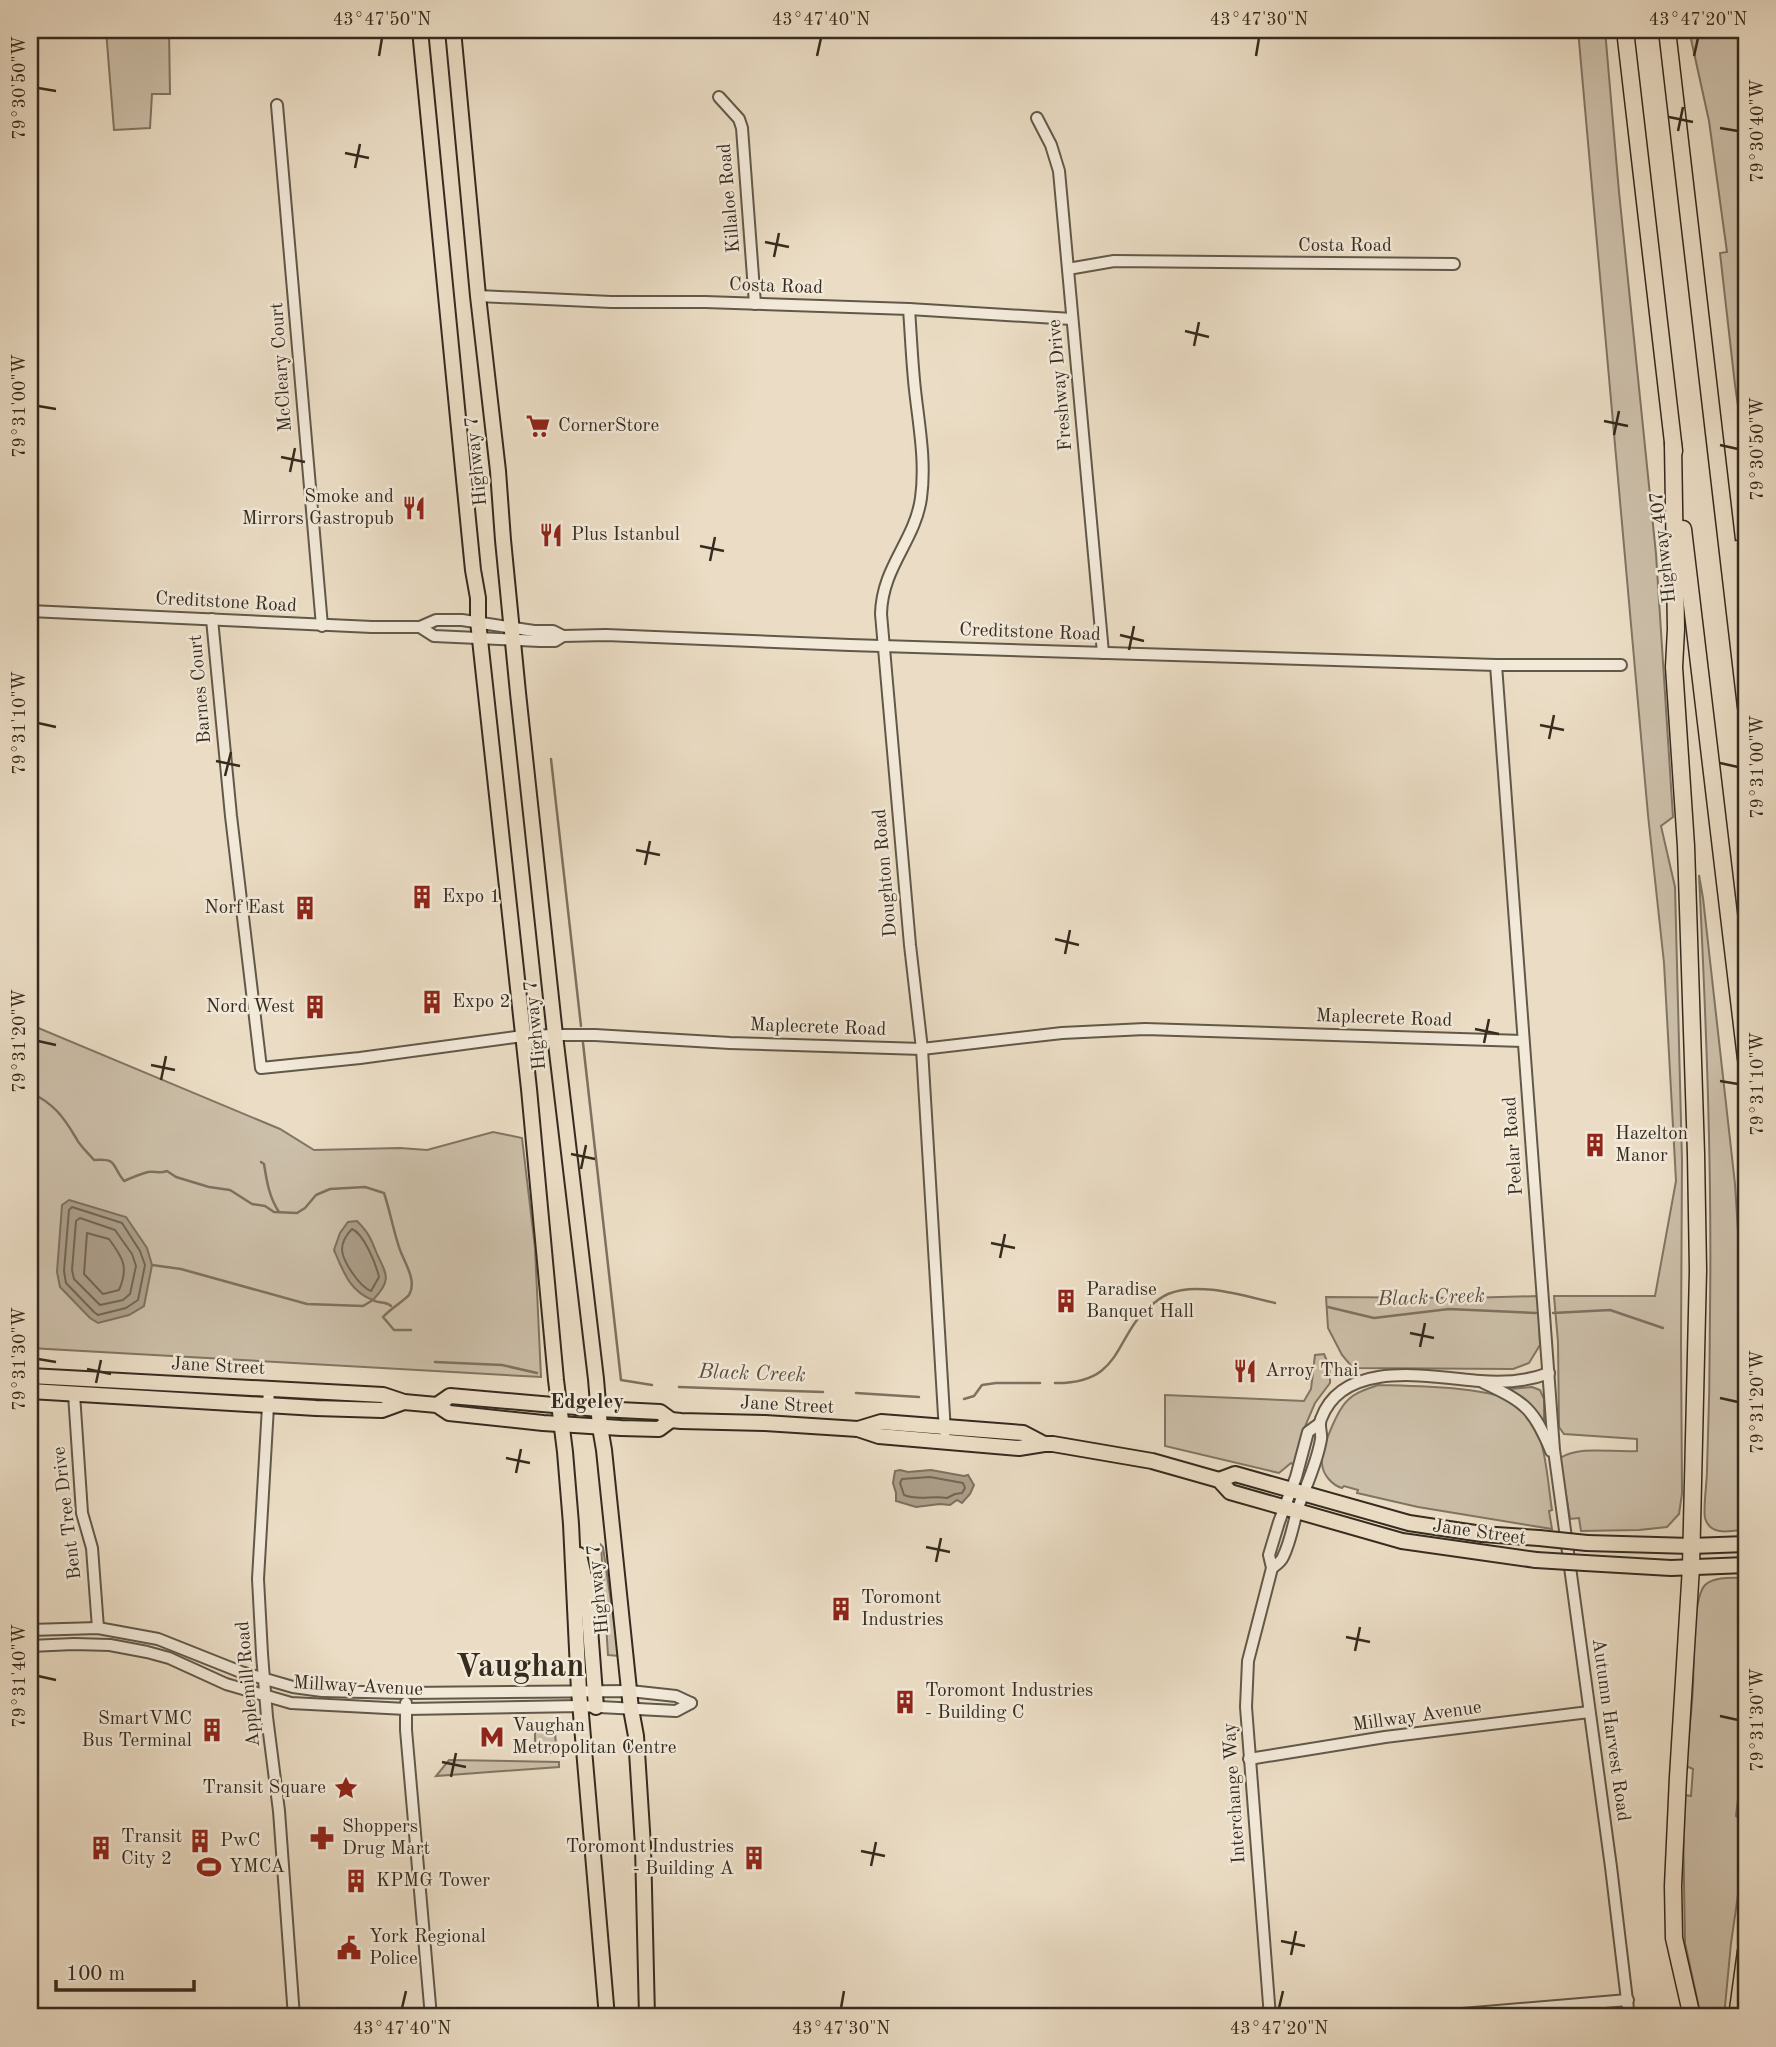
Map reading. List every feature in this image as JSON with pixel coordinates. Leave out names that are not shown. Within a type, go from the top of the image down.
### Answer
[{"type":"highway","name":"Highway 407","points":[[1625,30],[1746,1059]]},
{"type":"highway","points":[[1667,30],[1746,707]]},
{"type":"highway","points":[[1673,444],[1676,629],[1674,667],[1686,846],[1698,1270],[1691,1567],[1673,1886],[1674,1938],[1692,2017]]},
{"type":"highway","points":[[1721,475],[1746,594]]},
{"type":"highway","points":[[1737,2017],[1746,1951]]},
{"type":"main road","name":"Highway 7","points":[[421,30],[465,492],[523,1036],[587,1691],[607,2017]]},
{"type":"main road","name":"Highway 7","points":[[453,30],[518,693],[636,1736],[648,2017]]},
{"type":"main road","name":"Jane Street","points":[[30,1376],[383,1395],[404,1402],[437,1405],[449,1413],[600,1427],[659,1429],[671,1420]]},
{"type":"main road","name":"Jane Street","points":[[30,1391],[316,1408],[382,1409],[404,1402]]},
{"type":"main road","name":"Jane Street","points":[[437,1405],[450,1396],[660,1412],[671,1420],[858,1429],[879,1436],[945,1434],[1019,1448],[1044,1444],[1152,1461],[1219,1480],[1230,1492],[1402,1541],[1536,1560],[1691,1567],[1740,1565]]},
{"type":"main road","name":"Jane Street","points":[[1219,1480],[1235,1474],[1409,1523],[1482,1534],[1587,1544],[1740,1545]]},
{"type":"street","name":"Killaloe Road","points":[[719,97],[739,119],[742,128],[755,304]]},
{"type":"street","name":"McCleary Court","points":[[277,104],[322,626]]},
{"type":"street","name":"Freshway Drive","points":[[1037,118],[1051,145],[1059,172],[1103,653]]},
{"type":"street","name":"Costa Road","points":[[1068,269],[1114,261],[1454,264]]},
{"type":"street","name":"Costa Road","points":[[478,296],[909,309],[1072,318]]},
{"type":"street","name":"Doughton Road","points":[[909,309],[923,457],[921,498],[907,539],[883,590],[881,614],[910,945],[922,1049],[945,1434]]},
{"type":"street","name":"Creditstone Road","points":[[30,611],[322,626],[421,627],[436,620],[478,621],[514,634],[555,641],[563,636],[606,635],[1496,665],[1621,665]]},
{"type":"street","name":"Barnes Court","points":[[212,619],[243,922]]},
{"type":"street","name":"Creditstone Road","points":[[421,627],[434,636],[480,638],[514,634]]},
{"type":"street","name":"Peelar Road","points":[[1496,665],[1556,1465]]},
{"type":"street","name":"Maplecrete Road","points":[[243,922],[261,1068],[523,1036],[555,1035],[922,1049],[1062,1033],[1145,1029],[1523,1041]]},
{"type":"street","points":[[1291,1509],[1298,1491],[1309,1480],[1321,1437],[1319,1424],[1322,1414],[1335,1397],[1357,1382],[1369,1378],[1421,1376],[1482,1382],[1530,1379],[1549,1373]]},
{"type":"street","points":[[1482,1382],[1519,1400],[1530,1411],[1540,1425],[1556,1465]]},
{"type":"street","name":"Applemill Road","points":[[269,1389],[258,1579],[294,2017]]},
{"type":"street","name":"Bent Tree Drive","points":[[74,1394],[82,1513],[92,1548],[97,1628]]},
{"type":"street","name":"Autumn Harvest Road","points":[[1556,1465],[1629,2017]]},
{"type":"street","name":"Interchange Way","points":[[1270,2017],[1246,1707],[1248,1661],[1272,1568],[1283,1559],[1291,1509]]},
{"type":"street","name":"Millway Avenue","points":[[30,1630],[97,1628],[158,1639],[265,1679],[322,1692],[630,1691],[676,1696],[691,1703],[676,1711],[588,1707],[406,1709],[290,1703],[226,1684],[169,1658],[147,1652],[110,1645],[30,1646]]},
{"type":"street","points":[[405,1693],[431,2017]]},
{"type":"street","name":"Millway Avenue","points":[[1249,1759],[1385,1737],[1589,1712]]},
{"type":"street","points":[[1427,2017],[1628,2000]]},
{"type":"shaded area","points":[[106,30],[169,30],[170,94],[152,94],[150,128],[114,130]]},
{"type":"shaded area","points":[[1578,30],[1605,30],[1656,554],[1673,817],[1661,826],[1675,887],[1682,1161],[1682,1494],[1679,1514],[1667,1527],[1639,1530],[1581,1531],[1579,1518],[1570,1519],[1560,1458],[1587,1451],[1637,1451],[1637,1439],[1564,1434],[1559,1427],[1558,1342],[1554,1296],[1655,1296],[1676,1181],[1664,963],[1648,815]]},
{"type":"shaded area","points":[[1689,30],[1746,30],[1746,461],[1720,253],[1727,252],[1709,121]]},
{"type":"shaded area","points":[[1699,875],[1735,1184],[1746,1358],[1746,1529],[1728,1531],[1712,1528],[1705,1518],[1710,1202]]},
{"type":"shaded area","points":[[30,1027],[36,1027],[280,1129],[314,1150],[427,1150],[493,1132],[522,1138],[535,1248],[541,1377],[30,1348]]},
{"type":"shaded area","points":[[1538,1296],[1540,1345],[1529,1363],[1513,1369],[1353,1368],[1342,1355],[1328,1328],[1326,1297]]},
{"type":"shaded area","points":[[1324,1354],[1330,1368],[1330,1383],[1315,1403],[1294,1465],[1291,1463],[1279,1473],[1165,1446],[1165,1395],[1304,1401],[1311,1389],[1315,1355]]},
{"type":"shaded area","points":[[1378,1385],[1471,1390],[1506,1398],[1517,1404],[1533,1422],[1542,1444],[1552,1510],[1549,1511],[1552,1529],[1418,1507],[1357,1493],[1358,1490],[1344,1486],[1338,1487],[1326,1476],[1322,1464],[1327,1440],[1335,1420],[1352,1396]]},
{"type":"shaded area","points":[[1532,1387],[1540,1390],[1544,1399],[1544,1422],[1532,1406],[1510,1389]]},
{"type":"shaded area","points":[[601,1545],[603,1547],[619,1656],[608,1655]]},
{"type":"shaded area","points":[[1746,1578],[1746,1770],[1740,1782],[1736,1816],[1740,1819],[1746,1840],[1731,1943],[1724,2017],[1701,2017],[1685,1943],[1683,1823],[1685,1795],[1691,1796],[1693,1769],[1686,1766],[1696,1618],[1705,1585],[1719,1579]]},
{"type":"shaded area","points":[[541,1724],[552,1724],[555,1753],[541,1753],[541,1750],[535,1747],[535,1730],[541,1727]]},
{"type":"shaded area","points":[[449,1760],[559,1762],[559,1767],[436,1776]]},
{"type":"water","points":[[69,1200],[126,1217],[147,1248],[152,1265],[144,1306],[129,1315],[98,1323],[60,1287],[57,1272],[62,1205]]},
{"type":"water","points":[[357,1221],[369,1236],[386,1277],[383,1287],[373,1300],[353,1286],[334,1250],[340,1233],[348,1222]]},
{"type":"water","points":[[931,1470],[968,1475],[974,1485],[962,1503],[957,1500],[950,1505],[916,1507],[896,1501],[893,1483],[895,1471]]},
{"type":"waterway","points":[[551,759],[581,1026]]},
{"type":"waterway","points":[[583,1043],[621,1380],[652,1385]]},
{"type":"waterway","name":"Black Creek","points":[[30,1092],[57,1111],[94,1160],[111,1162],[124,1181],[148,1172],[167,1171],[176,1177],[209,1187],[230,1190],[252,1204],[265,1206],[274,1212],[297,1213],[316,1195],[330,1189],[365,1187],[384,1193],[412,1283],[409,1295],[383,1317],[394,1330],[411,1330]]},
{"type":"waterway","points":[[261,1162],[264,1164],[267,1183],[279,1212]]},
{"type":"waterway","points":[[152,1265],[181,1269],[307,1304],[363,1306],[373,1300],[391,1306]]},
{"type":"waterway","name":"Black Creek","points":[[1055,1383],[1078,1381],[1095,1375],[1107,1366],[1141,1315],[1168,1294],[1180,1290],[1207,1289],[1275,1303]]},
{"type":"waterway","name":"Black Creek","points":[[1328,1307],[1374,1318],[1449,1309],[1536,1313]]},
{"type":"waterway","name":"Black Creek","points":[[1553,1313],[1610,1310],[1663,1328]]},
{"type":"waterway","name":"Black Creek","points":[[435,1362],[502,1365],[537,1373]]},
{"type":"waterway","name":"Black Creek","points":[[964,1399],[974,1396],[982,1385],[1040,1383]]},
{"type":"waterway","name":"Black Creek","points":[[679,1387],[823,1392]]},
{"type":"waterway","name":"Black Creek","points":[[856,1393],[919,1397]]},
{"type":"place","name":"CornerStore","points":[[538,426]]},
{"type":"place","name":"Smoke and Mirrors Gastropub","points":[[414,508]]},
{"type":"place","name":"Plus Istanbul","points":[[551,535]]},
{"type":"place","name":"Expo 1","points":[[422,897]]},
{"type":"place","name":"Norf East","points":[[305,908]]},
{"type":"place","name":"Expo 2","points":[[432,1002]]},
{"type":"place","name":"Nord West","points":[[315,1007]]},
{"type":"place","name":"Hazelton Manor","points":[[1595,1145]]},
{"type":"place","name":"Paradise Banquet Hall","points":[[1066,1301]]},
{"type":"place","name":"Arroy Thai","points":[[1245,1371]]},
{"type":"place","name":"Toromont Industries","points":[[841,1609]]},
{"type":"place","name":"Toromont Industries - Building C","points":[[905,1702]]},
{"type":"place","name":"SmartVMC Bus Terminal","points":[[212,1730]]},
{"type":"place","name":"Vaughan Metropolitan Centre","points":[[492,1737]]},
{"type":"place","name":"Transit Square","points":[[346,1788]]},
{"type":"place","name":"Shoppers Drug Mart","points":[[322,1838]]},
{"type":"place","name":"PwC","points":[[200,1841]]},
{"type":"place","name":"Transit City 2","points":[[101,1848]]},
{"type":"place","name":"Toromont Industries - Building A","points":[[754,1858]]},
{"type":"place","name":"YMCA","points":[[209,1867]]},
{"type":"place","name":"KPMG Tower","points":[[356,1881]]},
{"type":"place","name":"York Regional Police","points":[[349,1948]]},
{"type":"district","name":"Edgeley","points":[[587,1402]]},
{"type":"district","name":"Vaughan","points":[[520,1667]]}]
